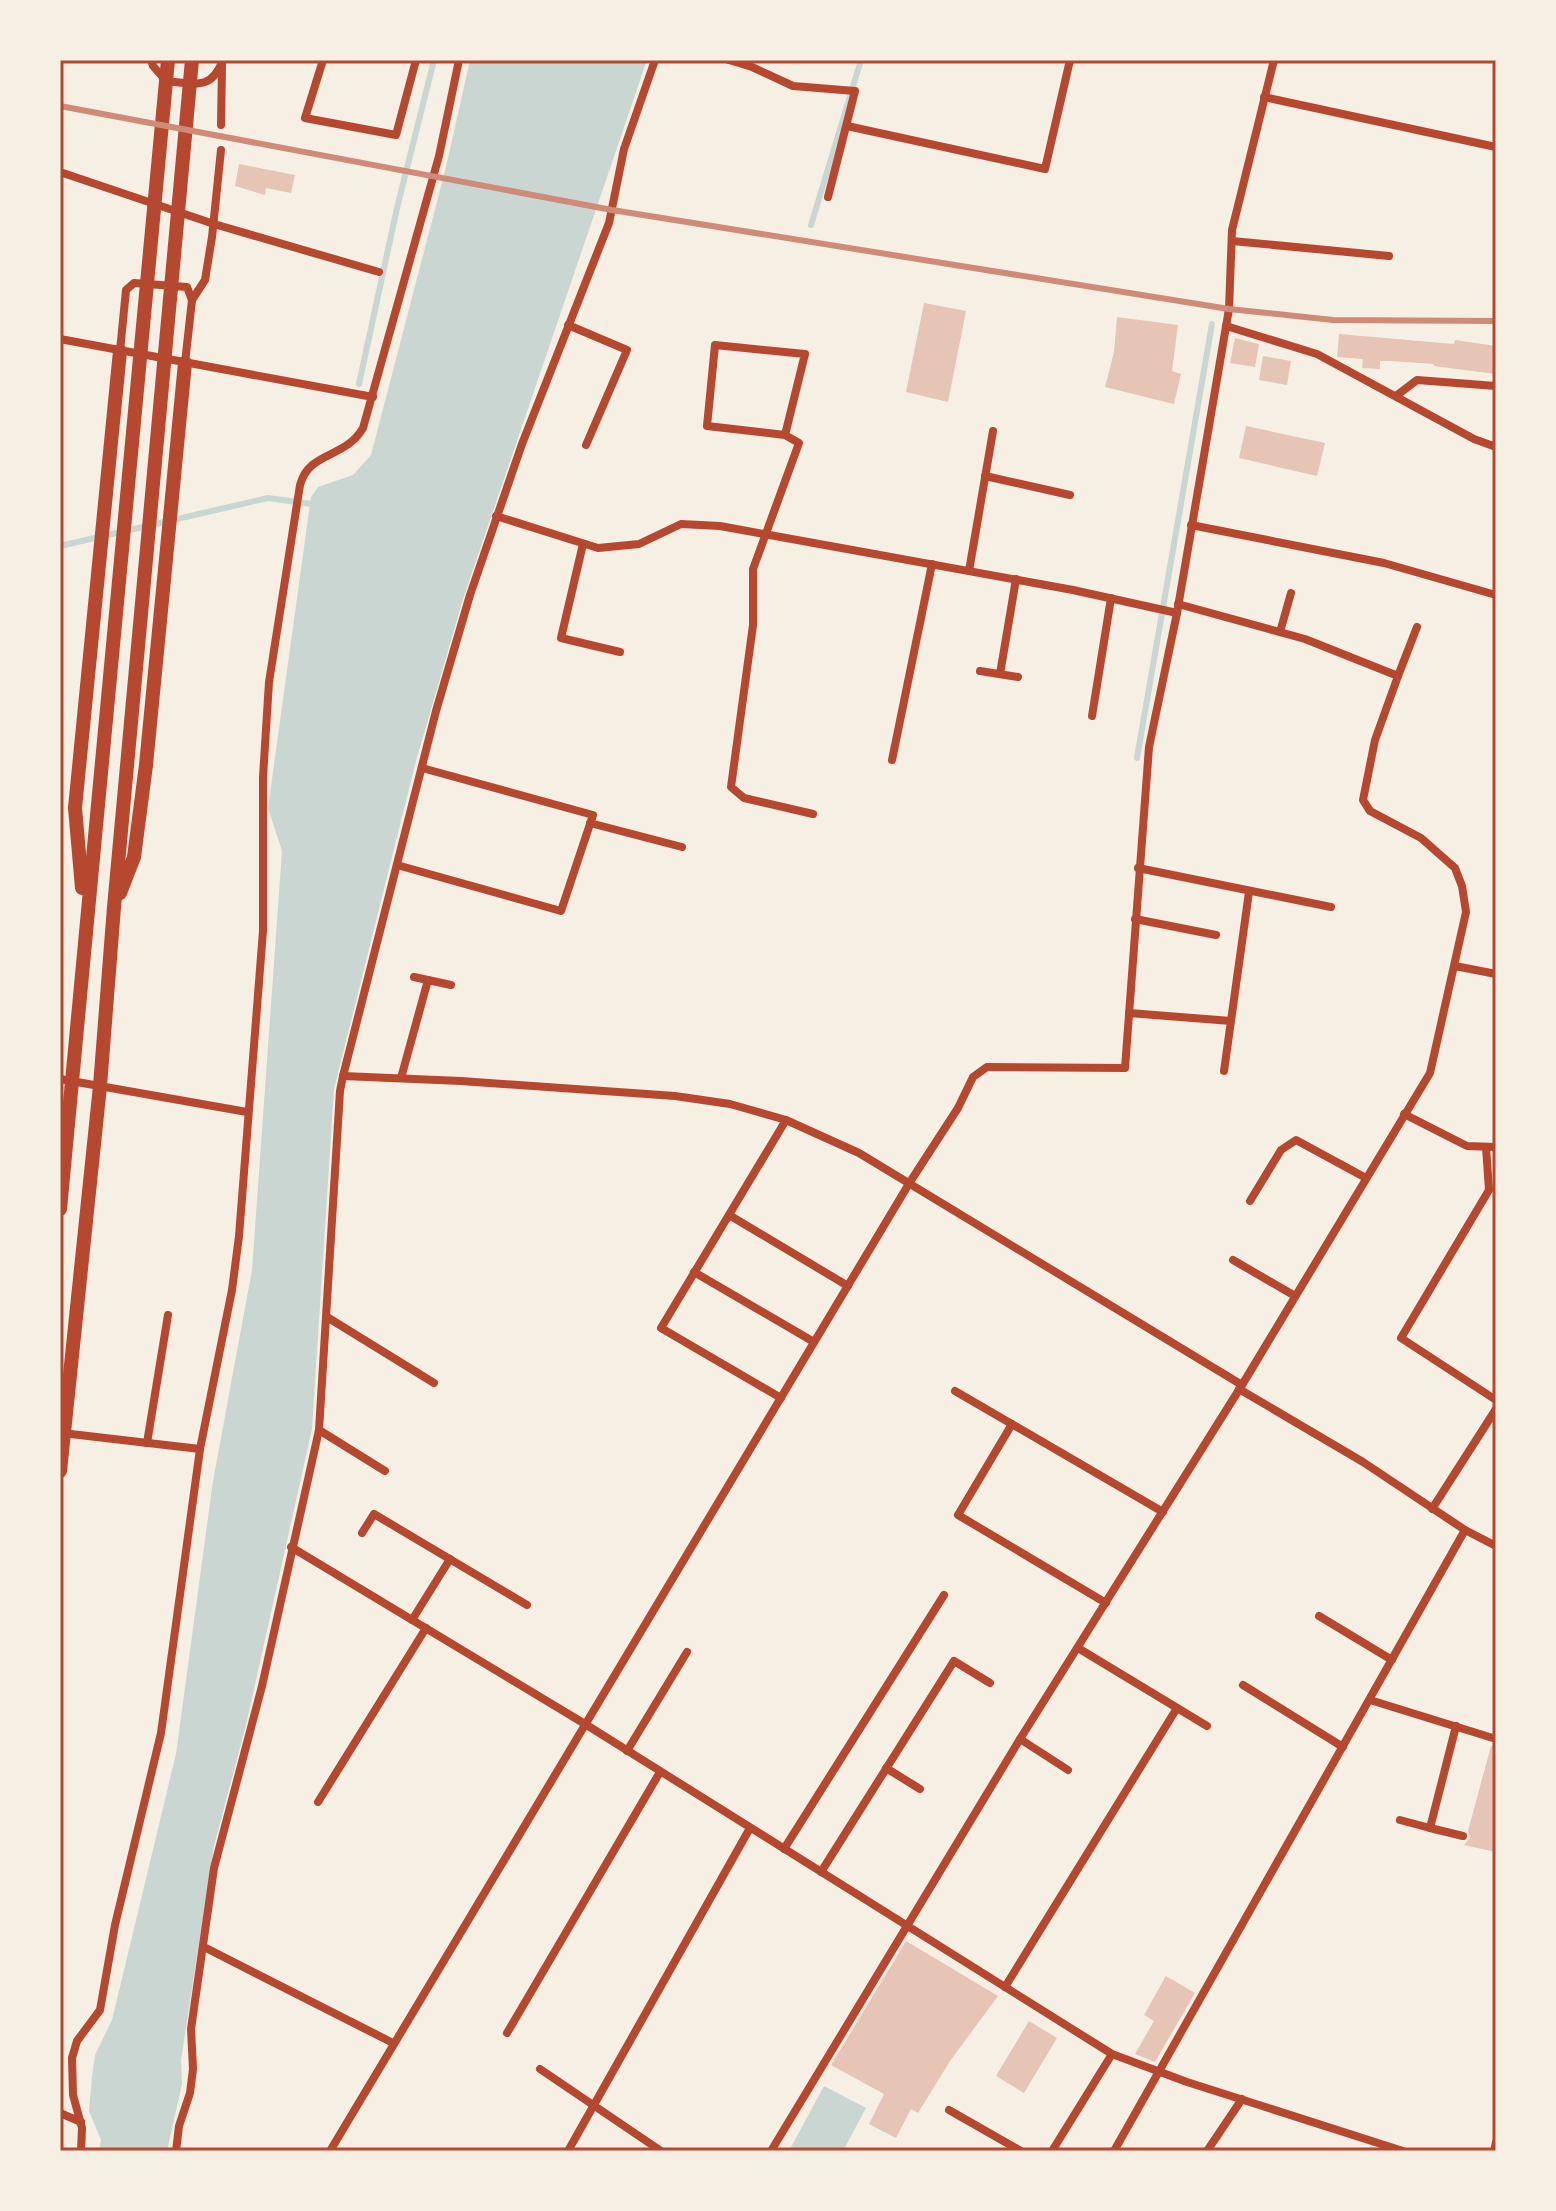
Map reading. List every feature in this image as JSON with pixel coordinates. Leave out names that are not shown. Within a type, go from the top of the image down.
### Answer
[{"type":"main road","points":[[60,1209],[67,1080],[121,564],[168,60]]},
{"type":"main road","points":[[60,1471],[100,1086],[192,60]]},
{"type":"main road","points":[[85,925],[75,808],[120,351]]},
{"type":"main road","points":[[114,907],[134,857],[185,363]]},
{"type":"street","points":[[151,60],[166,81],[203,84],[216,77],[222,61]]},
{"type":"street","points":[[323,60],[305,118],[396,135],[416,60]]},
{"type":"street","points":[[81,2151],[81,2122],[73,2095],[72,2058],[77,2041],[100,2010],[115,1925],[161,1733],[200,1449],[232,1290],[263,931],[263,777],[268,696],[300,485],[302,475],[311,464],[356,440],[363,428],[439,156],[459,60]]},
{"type":"street","points":[[176,2151],[179,2126],[190,2093],[193,2069],[191,2029],[214,1868],[262,1686],[319,1430],[343,1076],[470,595],[496,516],[609,223],[624,149],[655,60]]},
{"type":"street","points":[[729,60],[793,86],[850,91],[847,126],[828,197]]},
{"type":"street","points":[[847,126],[1045,169],[1070,60]]},
{"type":"street","points":[[330,2151],[910,1182],[958,1108],[973,1077],[987,1067],[1125,1068],[1149,747],[1178,608],[1226,326],[1232,230],[1274,60]]},
{"type":"street","points":[[221,125],[222,61]]},
{"type":"street","points":[[1264,97],[1496,147]]},
{"type":"street","points":[[185,363],[192,300],[205,280],[221,150]]},
{"type":"street","points":[[60,172],[214,224],[379,272]]},
{"type":"street","points":[[1232,241],[1389,256]]},
{"type":"street","points":[[120,351],[126,290],[134,283],[187,287],[192,300]]},
{"type":"street","points":[[568,325],[627,350],[586,445]]},
{"type":"street","points":[[1226,326],[1317,354],[1474,439],[1496,447]]},
{"type":"street","points":[[60,339],[373,397]]},
{"type":"street","points":[[785,435],[805,354],[715,345],[707,426],[785,435],[799,443],[753,569],[753,625],[731,787],[744,798],[813,814]]},
{"type":"street","points":[[1396,396],[1417,380],[1496,386]]},
{"type":"street","points":[[969,571],[993,431]]},
{"type":"street","points":[[985,476],[1070,495]]},
{"type":"street","points":[[496,516],[598,548],[639,544],[681,524],[720,526],[1178,608],[1305,639],[1398,676]]},
{"type":"street","points":[[1191,525],[1384,563],[1496,595]]},
{"type":"street","points":[[583,544],[561,638],[620,652]]},
{"type":"street","points":[[892,760],[932,564]]},
{"type":"street","points":[[1000,674],[1016,579]]},
{"type":"street","points":[[1280,632],[1291,593]]},
{"type":"street","points":[[1092,716],[1111,598]]},
{"type":"street","points":[[771,2151],[1020,1739],[1240,1387],[1430,1073],[1466,912],[1462,886],[1455,868],[1421,838],[1370,811],[1363,800],[1375,740],[1417,627]]},
{"type":"street","points":[[980,671],[1018,677]]},
{"type":"street","points":[[397,865],[561,911],[593,815],[422,768]]},
{"type":"street","points":[[590,823],[682,847]]},
{"type":"street","points":[[1138,868],[1331,907]]},
{"type":"street","points":[[1224,1071],[1249,892]]},
{"type":"street","points":[[1135,919],[1216,935]]},
{"type":"street","points":[[1455,966],[1496,974]]},
{"type":"street","points":[[414,977],[451,985]]},
{"type":"street","points":[[401,1078],[428,980]]},
{"type":"street","points":[[1129,1013],[1231,1021]]},
{"type":"street","points":[[343,1076],[675,1096],[730,1104],[786,1120],[859,1153],[910,1182],[1363,1462],[1465,1530],[1496,1546]]},
{"type":"street","points":[[67,1080],[247,1112]]},
{"type":"street","points":[[1404,1114],[1467,1146],[1491,1147],[1489,1190],[1401,1338],[1496,1400]]},
{"type":"street","points":[[781,1398],[661,1328],[786,1120]]},
{"type":"street","points":[[1250,1201],[1281,1150],[1296,1140],[1366,1178]]},
{"type":"street","points":[[729,1215],[848,1286]]},
{"type":"street","points":[[1233,1260],[1295,1296]]},
{"type":"street","points":[[694,1272],[814,1342]]},
{"type":"street","points":[[147,1443],[168,1315]]},
{"type":"street","points":[[327,1317],[434,1383]]},
{"type":"street","points":[[955,1391],[1163,1512]]},
{"type":"street","points":[[1432,1509],[1496,1409]]},
{"type":"street","points":[[1012,1424],[958,1515],[1106,1603]]},
{"type":"street","points":[[319,1430],[385,1471]]},
{"type":"street","points":[[62,1433],[200,1449]]},
{"type":"street","points":[[362,1533],[374,1514],[527,1605]]},
{"type":"street","points":[[1114,2151],[1465,1530]]},
{"type":"street","points":[[291,1547],[585,1724],[1112,2054],[1158,2072],[1403,2151]]},
{"type":"street","points":[[412,1620],[450,1559]]},
{"type":"street","points":[[784,1849],[944,1595]]},
{"type":"street","points":[[1319,1616],[1392,1660]]},
{"type":"street","points":[[318,1802],[426,1628]]},
{"type":"street","points":[[1078,1648],[1207,1726]]},
{"type":"street","points":[[627,1751],[687,1652]]},
{"type":"street","points":[[821,1872],[954,1661],[990,1683]]},
{"type":"street","points":[[1243,1685],[1343,1747]]},
{"type":"street","points":[[1370,1700],[1496,1739]]},
{"type":"street","points":[[1005,1987],[1177,1708]]},
{"type":"street","points":[[1430,1828],[1456,1726]]},
{"type":"street","points":[[1020,1739],[1068,1770]]},
{"type":"street","points":[[886,1768],[920,1789]]},
{"type":"street","points":[[507,2033],[660,1772]]},
{"type":"street","points":[[1400,1820],[1463,1836]]},
{"type":"street","points":[[568,2151],[750,1828]]},
{"type":"street","points":[[204,1947],[393,2043]]},
{"type":"street","points":[[1052,2151],[1112,2054]]},
{"type":"street","points":[[540,2069],[661,2151]]},
{"type":"street","points":[[1207,2151],[1242,2099]]},
{"type":"street","points":[[949,2110],[1021,2151]]},
{"type":"street","points":[[60,2113],[81,2122]]},
{"type":"street","points":[[1370,2151],[1375,2142]]},
{"type":"street","points":[[1494,2151],[1496,2142]]},
{"type":"shaded area","points":[[470,60],[647,60],[463,599],[416,761],[334,1089],[312,1429],[246,1725],[214,1846],[181,2060],[182,2084],[167,2151],[99,2151],[101,2140],[89,2111],[95,2055],[112,2020],[176,1754],[213,1481],[252,1270],[282,851],[268,808],[311,497],[318,487],[353,475],[371,455],[446,167]]},
{"type":"shaded area","points":[[824,2086],[866,2108],[843,2151],[789,2151]]},
{"type":"building","points":[[239,164],[295,175],[291,193],[266,188],[265,195],[235,186]]},
{"type":"building","points":[[924,303],[966,311],[948,402],[906,392]]},
{"type":"building","points":[[1117,317],[1178,325],[1172,371],[1181,374],[1174,404],[1105,387],[1114,352]]},
{"type":"building","points":[[1339,334],[1454,344],[1455,340],[1496,346],[1496,374],[1391,361],[1380,361],[1380,369],[1362,368],[1363,359],[1337,357]]},
{"type":"building","points":[[1235,338],[1259,344],[1255,367],[1230,363]]},
{"type":"building","points":[[1263,356],[1291,361],[1287,385],[1259,380]]},
{"type":"building","points":[[1246,426],[1325,443],[1317,476],[1239,458]]},
{"type":"building","points":[[1491,1746],[1496,1747],[1496,1852],[1464,1845],[1470,1838],[1468,1831]]},
{"type":"building","points":[[906,1941],[998,1996],[950,2061],[918,2113],[911,2109],[896,2138],[869,2124],[884,2094],[831,2065]]},
{"type":"building","points":[[1166,1976],[1195,1993],[1155,2062],[1135,2054],[1154,2021],[1144,2015]]},
{"type":"building","points":[[1029,2021],[1057,2038],[1024,2093],[996,2076]]},
{"type":"waterway","points":[[359,384],[397,208],[434,60]]},
{"type":"waterway","points":[[811,225],[861,60]]},
{"type":"waterway","points":[[1137,758],[1212,324]]},
{"type":"waterway","points":[[60,546],[268,498],[319,505]]},
{"type":"railway","points":[[60,106],[612,210],[1229,309],[1333,320],[1496,321]]}]
